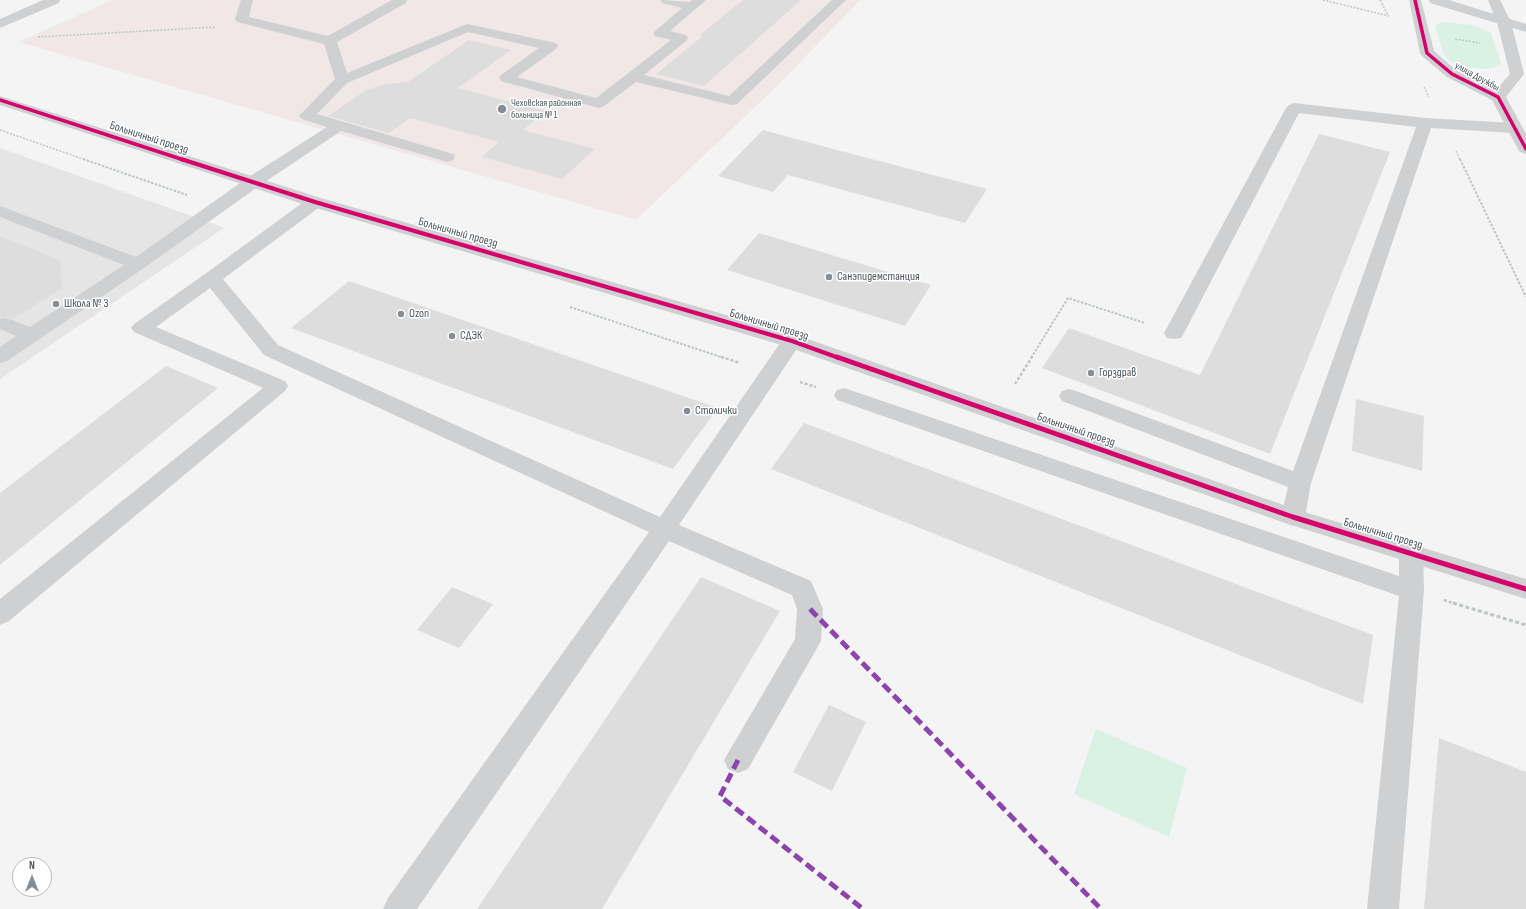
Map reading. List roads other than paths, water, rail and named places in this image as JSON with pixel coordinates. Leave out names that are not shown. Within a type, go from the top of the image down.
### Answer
[{"type":"street","points":[[0,24],[54,0]]},
{"type":"street","points":[[247,0],[242,19],[330,41],[400,0]]},
{"type":"street","points":[[667,0],[696,3]]},
{"type":"street","points":[[633,77],[732,101],[840,0]]},
{"type":"street","name":"улица Дружбы","points":[[1415,0],[1427,53],[1452,74],[1498,97],[1526,149]]},
{"type":"street","points":[[1435,0],[1526,28]]},
{"type":"street","name":"улица Дружбы","points":[[1494,0],[1504,22],[1517,74],[1498,97]]},
{"type":"street","points":[[447,157],[306,116],[342,80],[467,28],[551,46],[506,78],[599,103],[681,38],[660,33],[696,3]]},
{"type":"street","points":[[330,41],[342,80]]},
{"type":"street","name":"Больничный проезд","points":[[0,100],[315,202],[792,341],[1293,517],[1526,589]]},
{"type":"street","points":[[1174,333],[1294,108],[1425,123],[1514,128]]},
{"type":"street","points":[[1293,517],[1300,482],[1425,123]]},
{"type":"street","points":[[0,356],[138,264],[253,182],[338,126]]},
{"type":"street","points":[[0,614],[278,386],[141,328],[315,202]]},
{"type":"street","points":[[0,211],[138,264]]},
{"type":"street","points":[[212,278],[271,350],[664,529],[802,588],[810,609],[808,641],[738,760]]},
{"type":"street","points":[[5,324],[31,335]]},
{"type":"street","points":[[400,909],[664,529],[792,341]]},
{"type":"street","points":[[844,396],[1412,590]]},
{"type":"street","points":[[1069,396],[1300,482]]},
{"type":"street","points":[[1383,909],[1412,590],[1411,553]]},
{"type":"place","name":"Чеховская районная больница № 1","points":[[502,109]]},
{"type":"place","name":"Санэпидемстанция","points":[[829,277]]},
{"type":"place","name":"Школа № 3","points":[[56,304]]},
{"type":"place","name":"Ozon","points":[[401,314]]},
{"type":"place","name":"СДЭК","points":[[452,336]]},
{"type":"place","name":"Горздрав","points":[[1091,373]]},
{"type":"place","name":"Столички","points":[[687,411]]}]
